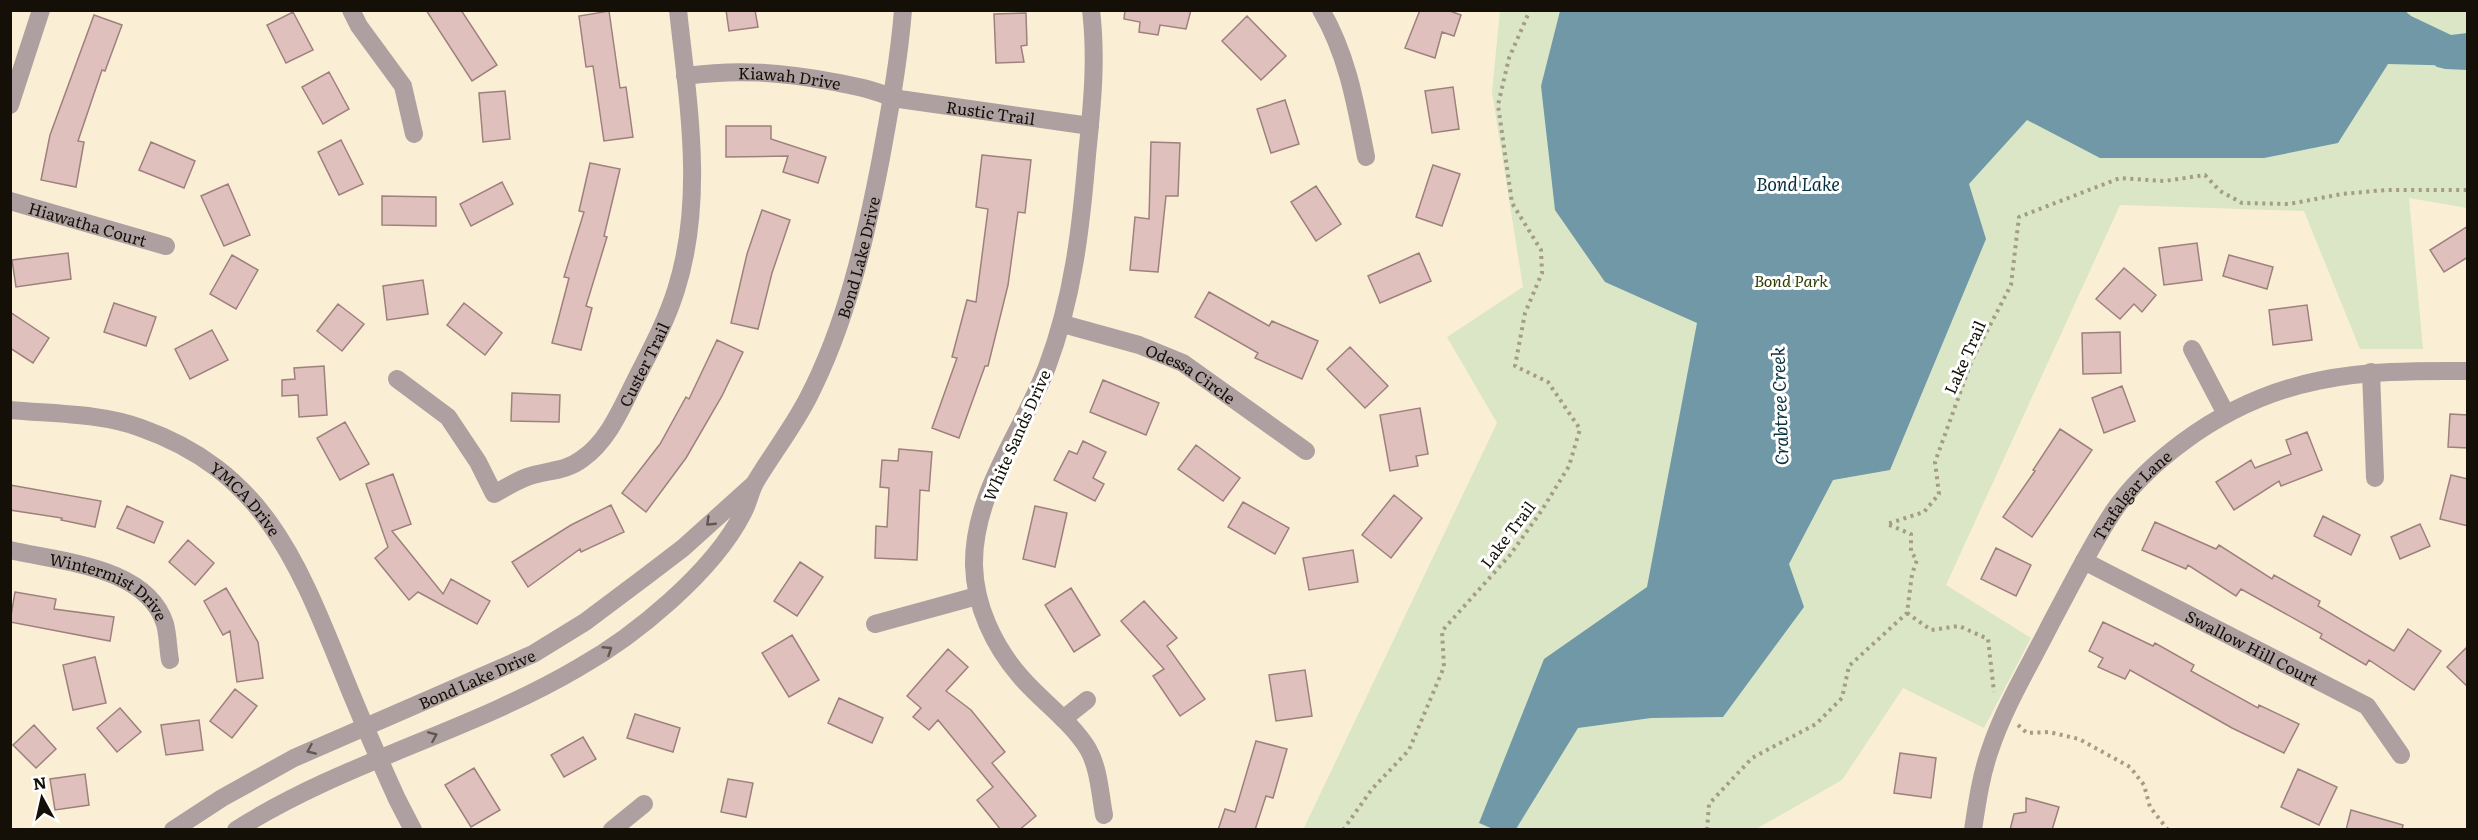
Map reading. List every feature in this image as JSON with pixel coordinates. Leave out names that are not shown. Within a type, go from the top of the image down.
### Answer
[{"type":"street","points":[[10,105],[41,10]]},
{"type":"street","points":[[351,10],[359,26],[403,86],[414,134]]},
{"type":"street","name":"Custer Trail","points":[[397,380],[448,417],[473,454],[494,494],[527,477],[570,467],[604,439],[654,345],[680,273],[690,218],[693,178],[678,10]]},
{"type":"street","name":"Bond Lake Drive","points":[[236,830],[316,786],[530,693],[578,668],[632,633],[693,578],[725,541],[743,513],[754,484],[808,399],[828,357],[849,301],[866,234],[892,98],[903,10]]},
{"type":"street","name":"White Sands Drive","points":[[1091,10],[1095,73],[1077,254],[1063,324],[1046,370],[988,493],[979,520],[975,566],[977,596],[990,629],[1014,667],[1063,719],[1088,750],[1098,780],[1104,815]]},
{"type":"street","points":[[1321,10],[1338,43],[1348,72],[1366,158]]},
{"type":"street","name":"Kiawah Drive","points":[[685,76],[747,70],[876,90],[892,98]]},
{"type":"street","name":"Rustic Trail","points":[[892,98],[1090,126]]},
{"type":"street","name":"Hiawatha Court","points":[[10,201],[166,246]]},
{"type":"street","name":"Odessa Circle","points":[[1063,324],[1139,345],[1183,363],[1306,451]]},
{"type":"street","points":[[2192,349],[2226,414]]},
{"type":"street","name":"Trafalgar Lane","points":[[1973,830],[1989,751],[2005,711],[2084,561],[2113,512],[2156,462],[2226,414],[2266,394],[2304,383],[2371,372],[2468,371]]},
{"type":"street","points":[[2371,372],[2375,478]]},
{"type":"street","name":"YMCA Drive","points":[[10,410],[109,419],[140,427],[192,452],[217,468],[266,516],[293,560],[379,759],[413,830]]},
{"type":"street","name":"Bond Lake Drive","points":[[173,830],[195,814],[294,758],[533,654],[585,622],[683,548],[754,484]]},
{"type":"street","name":"Wintermist Drive","points":[[10,550],[107,572],[127,580],[143,591],[156,607],[165,624],[170,660]]},
{"type":"street","name":"Swallow Hill Court","points":[[2084,561],[2367,706],[2401,754]]},
{"type":"street","points":[[874,624],[977,596]]},
{"type":"street","points":[[1063,719],[1086,700]]},
{"type":"street","points":[[612,830],[644,804]]},
{"type":"path","name":"Lake Trail","points":[[1343,830],[1372,789],[1409,750],[1444,667],[1442,631],[1510,555],[1542,510],[1569,466],[1580,429],[1548,382],[1515,366],[1525,313],[1542,273],[1541,250],[1512,203],[1498,105],[1509,58],[1530,10]]},
{"type":"path","name":"Lake Trail","points":[[1907,613],[1917,560],[1911,552],[1911,534],[1887,524],[1924,512],[1939,494],[1935,462],[1972,360],[2011,285],[2019,217],[2120,178],[2165,181],[2205,175],[2220,191],[2242,203],[2289,204],[2342,194],[2386,190],[2468,190]]},
{"type":"path","points":[[1707,830],[1709,804],[1752,758],[1816,724],[1842,698],[1849,666],[1907,613],[1931,630],[1959,626],[1988,639],[1995,696]]},
{"type":"path","points":[[2013,720],[2027,733],[2049,732],[2079,739],[2130,767],[2144,785],[2150,807],[2168,830]]},
{"type":"green space","name":"Bond Park","points":[[1500,11],[2467,11],[2467,208],[2409,198],[2423,349],[2360,349],[2304,211],[2120,205],[1946,585],[2031,638],[1984,728],[1903,688],[1842,780],[1756,829],[1303,830],[1497,423],[1447,337],[1523,287],[1492,92]]},
{"type":"water","name":"Bond Lake","points":[[2404,10],[2411,16],[2451,35],[2467,33],[2467,66],[2388,64],[2338,143],[2264,158],[2100,158],[2027,120],[1969,184],[1986,239],[1890,470],[1833,480],[1789,564],[1804,607],[1723,717],[1651,718],[1578,728],[1516,829],[1493,829],[1479,823],[1544,659],[1647,587],[1697,323],[1605,282],[1555,210],[1541,86],[1560,11]]},
{"type":"building","points":[[426,10],[461,10],[497,65],[472,81]]},
{"type":"building","points":[[726,10],[755,10],[758,27],[729,31]]},
{"type":"building","points":[[1125,10],[1191,10],[1186,29],[1160,25],[1158,35],[1139,32],[1140,22],[1124,19]]},
{"type":"building","points":[[1420,10],[1447,10],[1461,15],[1454,36],[1442,32],[1435,58],[1405,48]]},
{"type":"building","points":[[609,11],[620,88],[626,87],[633,137],[604,141],[593,66],[586,67],[579,16]]},
{"type":"building","points":[[293,12],[313,50],[286,63],[267,25]]},
{"type":"building","points":[[1026,13],[1027,45],[1021,46],[1024,62],[996,63],[994,14]]},
{"type":"building","points":[[94,15],[122,25],[105,71],[102,70],[78,141],[84,142],[76,187],[41,180],[50,135]]},
{"type":"building","points":[[1247,16],[1286,56],[1261,80],[1222,41]]},
{"type":"building","points":[[329,72],[349,109],[323,124],[302,87]]},
{"type":"building","points":[[1453,87],[1459,129],[1432,133],[1425,91]]},
{"type":"building","points":[[505,91],[510,139],[483,142],[479,93]]},
{"type":"building","points":[[1285,100],[1299,144],[1271,153],[1257,109]]},
{"type":"building","points":[[726,126],[771,126],[771,139],[826,157],[818,183],[783,172],[788,156],[726,157]]},
{"type":"building","points":[[341,140],[363,184],[339,195],[318,152]]},
{"type":"building","points":[[151,142],[195,161],[184,188],[139,170]]},
{"type":"building","points":[[1151,142],[1180,143],[1178,196],[1166,196],[1158,272],[1130,270],[1135,217],[1149,219]]},
{"type":"building","points":[[982,155],[1031,160],[1025,213],[1018,212],[1008,285],[988,366],[985,366],[959,438],[932,428],[957,358],[952,357],[967,300],[976,302],[988,209],[976,207]]},
{"type":"building","points":[[590,163],[620,169],[604,236],[607,237],[586,306],[592,308],[581,350],[552,343],[569,278],[564,277],[584,212],[579,211]]},
{"type":"building","points":[[1433,165],[1460,174],[1442,226],[1416,217]]},
{"type":"building","points":[[502,182],[513,204],[471,226],[460,204]]},
{"type":"building","points":[[228,184],[250,235],[224,246],[201,196]]},
{"type":"building","points":[[1316,186],[1341,224],[1316,241],[1291,202]]},
{"type":"building","points":[[382,196],[436,197],[436,226],[382,225]]},
{"type":"building","points":[[762,210],[790,220],[772,273],[758,329],[731,323],[747,254]]},
{"type":"building","points":[[2468,226],[2468,257],[2444,272],[2430,250]]},
{"type":"building","points":[[2197,243],[2202,280],[2164,285],[2159,248]]},
{"type":"building","points":[[68,253],[71,279],[16,287],[12,260]]},
{"type":"building","points":[[1419,253],[1431,281],[1380,303],[1368,276]]},
{"type":"building","points":[[232,255],[258,270],[236,309],[210,294]]},
{"type":"building","points":[[2229,255],[2273,267],[2267,289],[2223,276]]},
{"type":"building","points":[[2124,268],[2156,295],[2142,312],[2134,304],[2120,319],[2096,299]]},
{"type":"building","points":[[423,280],[428,314],[387,320],[383,286]]},
{"type":"building","points":[[1209,292],[1269,326],[1272,321],[1318,341],[1302,379],[1255,358],[1258,353],[1195,317]]},
{"type":"building","points":[[114,303],[156,317],[146,346],[104,332]]},
{"type":"building","points":[[464,303],[502,333],[485,355],[447,325]]},
{"type":"building","points":[[338,304],[364,324],[342,351],[317,331]]},
{"type":"building","points":[[2307,305],[2312,340],[2273,345],[2269,310]]},
{"type":"building","points":[[10,312],[49,338],[33,363],[10,348]]},
{"type":"building","points":[[212,330],[228,360],[190,379],[175,349]]},
{"type":"building","points":[[2120,332],[2121,373],[2083,374],[2082,333]]},
{"type":"building","points":[[717,340],[743,352],[722,396],[686,458],[646,512],[622,493],[660,444],[686,397],[689,399]]},
{"type":"building","points":[[1350,347],[1388,386],[1365,408],[1327,369]]},
{"type":"building","points":[[324,366],[327,415],[299,417],[298,395],[282,396],[282,380],[295,379],[294,368]]},
{"type":"building","points":[[1103,380],[1159,403],[1146,435],[1090,412]]},
{"type":"building","points":[[2122,386],[2135,421],[2104,433],[2092,398]]},
{"type":"building","points":[[512,393],[560,395],[559,422],[511,421]]},
{"type":"building","points":[[1420,408],[1428,454],[1416,456],[1418,466],[1390,471],[1380,415]]},
{"type":"building","points":[[2450,414],[2468,415],[2468,448],[2448,447]]},
{"type":"building","points":[[345,422],[369,464],[340,480],[317,438]]},
{"type":"building","points":[[2060,429],[2092,450],[2032,537],[2003,517],[2035,471],[2033,470]]},
{"type":"building","points":[[2307,432],[2322,470],[2281,486],[2279,481],[2234,510],[2216,482],[2251,460],[2255,468],[2291,454],[2286,440]]},
{"type":"building","points":[[1083,441],[1106,452],[1093,478],[1104,484],[1095,501],[1054,480],[1069,451],[1077,454]]},
{"type":"building","points":[[1196,445],[1240,478],[1223,501],[1178,469]]},
{"type":"building","points":[[899,449],[932,452],[929,491],[920,490],[917,560],[875,558],[876,526],[887,527],[889,488],[880,487],[882,460],[898,461]]},
{"type":"building","points":[[393,474],[411,524],[392,531],[443,594],[451,579],[490,601],[477,624],[418,592],[409,600],[375,558],[388,547],[366,484]]},
{"type":"building","points":[[2451,475],[2468,479],[2468,526],[2440,519]]},
{"type":"building","points":[[10,485],[101,501],[95,527],[61,520],[62,518],[10,510]]},
{"type":"building","points":[[1394,495],[1422,518],[1391,558],[1362,535]]},
{"type":"building","points":[[1243,502],[1289,528],[1275,554],[1228,527]]},
{"type":"building","points":[[611,505],[624,532],[581,552],[580,549],[528,587],[512,562],[571,525]]},
{"type":"building","points":[[127,506],[163,522],[154,543],[117,528]]},
{"type":"building","points":[[1035,506],[1067,513],[1055,567],[1023,559]]},
{"type":"building","points":[[2323,516],[2360,535],[2351,555],[2314,536]]},
{"type":"building","points":[[2155,522],[2216,549],[2219,545],[2272,579],[2274,575],[2320,601],[2318,606],[2394,651],[2408,629],[2441,651],[2414,690],[2369,660],[2366,665],[2320,638],[2322,634],[2241,589],[2236,596],[2188,565],[2186,569],[2142,550]]},
{"type":"building","points":[[2420,524],[2430,546],[2400,559],[2391,537]]},
{"type":"building","points":[[188,540],[214,563],[195,585],[169,562]]},
{"type":"building","points":[[1996,548],[2031,565],[2016,596],[1981,579]]},
{"type":"building","points":[[1353,550],[1358,582],[1309,590],[1303,558]]},
{"type":"building","points":[[800,562],[823,577],[797,616],[774,601]]},
{"type":"building","points":[[226,588],[258,642],[263,678],[237,682],[230,631],[223,635],[204,601]]},
{"type":"building","points":[[1071,588],[1100,635],[1074,652],[1045,605]]},
{"type":"building","points":[[15,592],[56,599],[54,609],[114,617],[110,641],[10,622]]},
{"type":"building","points":[[1144,601],[1177,638],[1167,646],[1205,699],[1180,716],[1153,676],[1164,669],[1121,621]]},
{"type":"building","points":[[2103,622],[2153,646],[2155,643],[2194,665],[2191,671],[2258,708],[2259,705],[2299,724],[2284,753],[2232,728],[2130,670],[2125,679],[2098,667],[2103,658],[2089,651]]},
{"type":"building","points":[[792,635],[819,680],[789,697],[762,653]]},
{"type":"building","points":[[2468,646],[2468,687],[2447,667]]},
{"type":"building","points":[[948,649],[968,667],[946,691],[971,710],[1005,752],[992,763],[1036,816],[1019,830],[1001,830],[977,800],[993,787],[938,720],[929,730],[913,717],[921,708],[907,696]]},
{"type":"building","points":[[95,657],[106,703],[73,710],[63,665]]},
{"type":"building","points":[[1305,670],[1312,716],[1276,721],[1269,675]]},
{"type":"building","points":[[235,689],[257,706],[232,738],[210,721]]},
{"type":"building","points":[[839,698],[883,718],[872,743],[828,723]]},
{"type":"building","points":[[120,708],[141,732],[117,752],[97,728]]},
{"type":"building","points":[[635,714],[680,728],[673,752],[627,738]]},
{"type":"building","points":[[199,720],[203,750],[166,755],[161,725]]},
{"type":"building","points":[[34,725],[56,749],[36,768],[13,745]]},
{"type":"building","points":[[583,737],[596,759],[564,777],[551,755]]},
{"type":"building","points":[[1256,741],[1287,749],[1273,798],[1266,796],[1255,830],[1218,830],[1225,809],[1235,812]]},
{"type":"building","points":[[1900,753],[1936,758],[1931,798],[1894,793]]},
{"type":"building","points":[[474,768],[500,810],[471,827],[445,785]]},
{"type":"building","points":[[2298,769],[2337,787],[2319,825],[2281,807]]},
{"type":"building","points":[[85,774],[89,805],[55,810],[50,779]]},
{"type":"building","points":[[728,779],[753,783],[746,817],[721,812]]},
{"type":"building","points":[[2026,798],[2059,807],[2052,830],[2010,830],[2014,814],[2026,812]]},
{"type":"building","points":[[2351,810],[2403,825],[2402,830],[2346,830]]},
{"type":"waterway","points":[[2438,64],[2468,67]]},
{"type":"water label","name":"Crabtree Creek","points":[[1779,406]]}]
